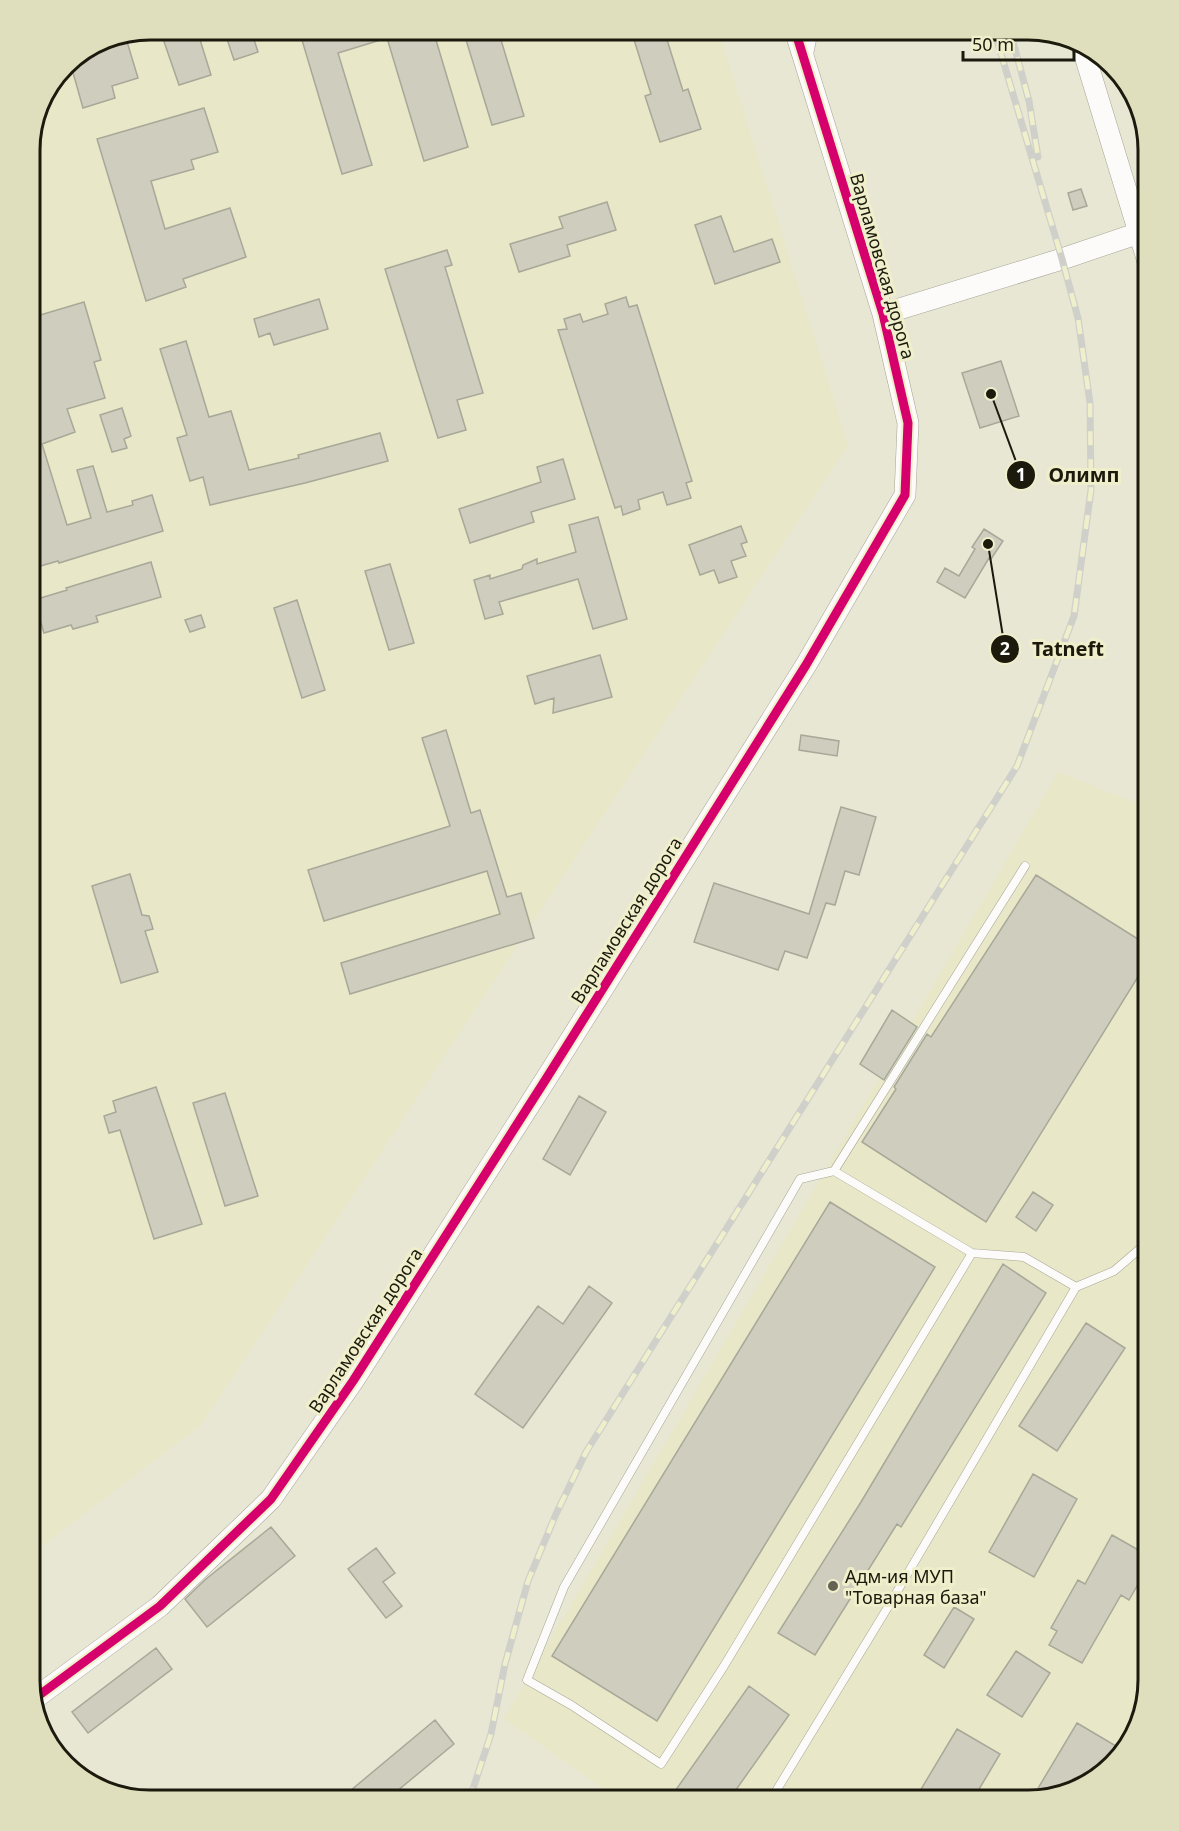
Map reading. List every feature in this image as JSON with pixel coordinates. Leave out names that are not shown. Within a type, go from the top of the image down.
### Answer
[{"type":"street","name":"Варламовская дорога","points":[[41,1694],[160,1606],[271,1499],[353,1381],[546,1079],[806,665],[905,495],[908,423],[883,314],[798,41]]},
{"type":"street","points":[[1085,56],[1138,229]]},
{"type":"street","points":[[883,314],[1062,259],[1138,232]]},
{"type":"lane","points":[[806,68],[812,41]]},
{"type":"lane","points":[[834,1171],[1025,866]]},
{"type":"lane","points":[[972,1254],[724,1666],[661,1764],[527,1680],[564,1587],[800,1179],[834,1171],[972,1254],[1024,1257],[1076,1287]]},
{"type":"lane","points":[[777,1790],[883,1617],[1076,1287],[1114,1271],[1138,1250]]},
{"type":"shaded area","points":[[136,41],[721,41],[848,445],[201,1425],[40,1547],[41,136],[49,108],[63,83],[89,59],[115,46]]},
{"type":"shaded area","points":[[1058,772],[1138,804],[1138,1695],[1130,1723],[1116,1748],[1096,1768],[1084,1776],[1043,1790],[605,1790],[504,1719]]},
{"type":"building","points":[[163,40],[200,40],[211,75],[179,85]]},
{"type":"building","points":[[227,40],[254,40],[258,52],[234,60]]},
{"type":"building","points":[[302,40],[380,40],[338,53],[372,165],[342,174]]},
{"type":"building","points":[[388,40],[436,40],[468,147],[424,161]]},
{"type":"building","points":[[466,40],[501,40],[524,116],[492,125]]},
{"type":"building","points":[[634,41],[667,41],[683,91],[688,89],[701,129],[660,142],[645,96],[651,94]]},
{"type":"building","points":[[128,43],[138,78],[112,86],[115,98],[83,108],[73,73],[95,55]]},
{"type":"building","points":[[204,108],[218,152],[191,160],[194,169],[151,181],[165,229],[230,208],[246,257],[183,279],[186,287],[146,301],[97,139]]},
{"type":"building","points":[[1081,189],[1087,206],[1073,210],[1068,193]]},
{"type":"building","points":[[607,202],[616,230],[567,245],[570,256],[519,272],[510,244],[563,228],[559,217]]},
{"type":"building","points":[[721,216],[734,252],[772,239],[780,262],[715,284],[695,225]]},
{"type":"building","points":[[447,250],[452,265],[445,267],[483,393],[457,400],[466,430],[438,438],[385,269]]},
{"type":"building","points":[[626,297],[629,307],[637,305],[692,481],[686,483],[691,498],[667,505],[663,492],[638,500],[640,509],[623,515],[621,506],[615,508],[558,330],[567,329],[564,319],[580,314],[583,322],[608,314],[605,304]]},
{"type":"building","points":[[319,299],[328,329],[274,345],[270,333],[259,337],[254,319]]},
{"type":"building","points":[[84,302],[101,360],[94,362],[105,398],[67,409],[75,432],[42,444],[67,525],[91,518],[77,470],[93,466],[107,512],[133,505],[132,501],[152,495],[163,531],[59,563],[58,561],[41,566],[41,315]]},
{"type":"building","points":[[186,341],[209,417],[231,411],[249,470],[299,458],[298,455],[380,433],[388,461],[210,505],[203,477],[190,481],[177,438],[187,435],[160,349]]},
{"type":"building","points":[[1001,361],[1019,416],[980,428],[962,373]]},
{"type":"building","points":[[122,408],[131,436],[124,439],[127,448],[112,452],[100,415]]},
{"type":"building","points":[[563,459],[575,499],[531,512],[534,522],[470,543],[459,509],[541,482],[537,467]]},
{"type":"building","points":[[598,517],[627,619],[593,629],[578,579],[499,602],[503,614],[485,619],[474,580],[490,575],[490,579],[522,569],[523,565],[537,559],[537,564],[576,552],[569,525]]},
{"type":"building","points":[[741,526],[747,542],[741,544],[746,556],[731,561],[737,577],[719,583],[714,570],[700,575],[689,545]]},
{"type":"building","points":[[984,529],[1003,541],[991,559],[989,558],[965,598],[937,582],[945,568],[959,576],[975,549],[972,547]]},
{"type":"building","points":[[151,562],[161,597],[96,616],[98,622],[73,629],[71,625],[44,633],[41,622],[41,598],[67,590],[66,588]]},
{"type":"building","points":[[390,564],[414,643],[389,650],[365,571]]},
{"type":"building","points":[[297,600],[325,690],[302,698],[274,608]]},
{"type":"building","points":[[201,615],[205,627],[190,632],[185,620]]},
{"type":"building","points":[[600,655],[612,697],[553,713],[554,698],[535,704],[527,676]]},
{"type":"building","points":[[446,730],[471,813],[480,810],[507,897],[521,893],[534,938],[350,994],[341,963],[500,914],[487,871],[324,921],[308,870],[450,826],[422,738]]},
{"type":"building","points":[[801,735],[839,741],[837,756],[799,750]]},
{"type":"building","points":[[841,807],[876,817],[859,875],[845,871],[835,905],[826,903],[807,958],[785,951],[778,970],[694,942],[714,883],[809,914]]},
{"type":"building","points":[[130,874],[142,915],[149,916],[153,929],[145,931],[158,972],[121,983],[92,886]]},
{"type":"building","points":[[1036,875],[1138,939],[1138,977],[986,1222],[862,1142],[896,1089],[894,1087],[927,1034],[931,1037]]},
{"type":"building","points":[[892,1010],[917,1027],[884,1080],[860,1064]]},
{"type":"building","points":[[156,1087],[202,1224],[154,1239],[120,1130],[109,1133],[104,1116],[116,1112],[113,1101]]},
{"type":"building","points":[[225,1093],[258,1196],[225,1206],[193,1103]]},
{"type":"building","points":[[579,1096],[606,1112],[570,1175],[543,1159]]},
{"type":"building","points":[[1033,1192],[1053,1205],[1036,1231],[1016,1217]]},
{"type":"building","points":[[830,1202],[935,1267],[657,1721],[552,1656]]},
{"type":"building","points":[[1003,1264],[1046,1293],[901,1527],[897,1524],[815,1655],[778,1633],[861,1502]]},
{"type":"building","points":[[589,1286],[612,1303],[523,1428],[475,1394],[538,1306],[563,1324]]},
{"type":"building","points":[[1086,1323],[1125,1348],[1057,1451],[1019,1426]]},
{"type":"building","points":[[1033,1474],[1077,1499],[1034,1577],[989,1552]]},
{"type":"building","points":[[271,1527],[295,1556],[207,1627],[185,1599],[206,1579]]},
{"type":"building","points":[[1112,1535],[1138,1550],[1138,1584],[1129,1600],[1121,1595],[1082,1663],[1049,1645],[1057,1631],[1051,1628],[1078,1580],[1085,1584]]},
{"type":"building","points":[[376,1548],[395,1573],[383,1582],[402,1606],[386,1618],[348,1569]]},
{"type":"building","points":[[954,1607],[974,1619],[944,1668],[924,1655]]},
{"type":"building","points":[[156,1648],[172,1669],[88,1733],[72,1712]]},
{"type":"building","points":[[1016,1651],[1050,1673],[1022,1717],[987,1695]]},
{"type":"building","points":[[749,1686],[789,1715],[736,1790],[676,1790]]},
{"type":"building","points":[[435,1720],[454,1744],[398,1790],[351,1790]]},
{"type":"building","points":[[1077,1723],[1117,1747],[1096,1768],[1084,1776],[1057,1787],[1037,1790]]},
{"type":"building","points":[[957,1729],[1000,1754],[979,1790],[921,1790]]},
{"type":"railway","points":[[473,1790],[491,1734],[505,1664],[528,1581],[556,1514],[586,1452],[1017,766],[1074,616],[1091,490],[1090,403],[1078,318],[997,41]]},
{"type":"railway","points":[[1013,41],[1029,101],[1038,157]]},
{"type":"cycle path","points":[[41,1694],[160,1606],[271,1499],[353,1381],[546,1079],[806,665],[905,495],[908,423],[883,314],[798,41]]},
{"type":"place","name":"Олимп","points":[[991,394]]},
{"type":"place","name":"Tatneft","points":[[988,544]]},
{"type":"place","name":"Адм-ия МУП \"Товарная база\"","points":[[833,1586]]}]
